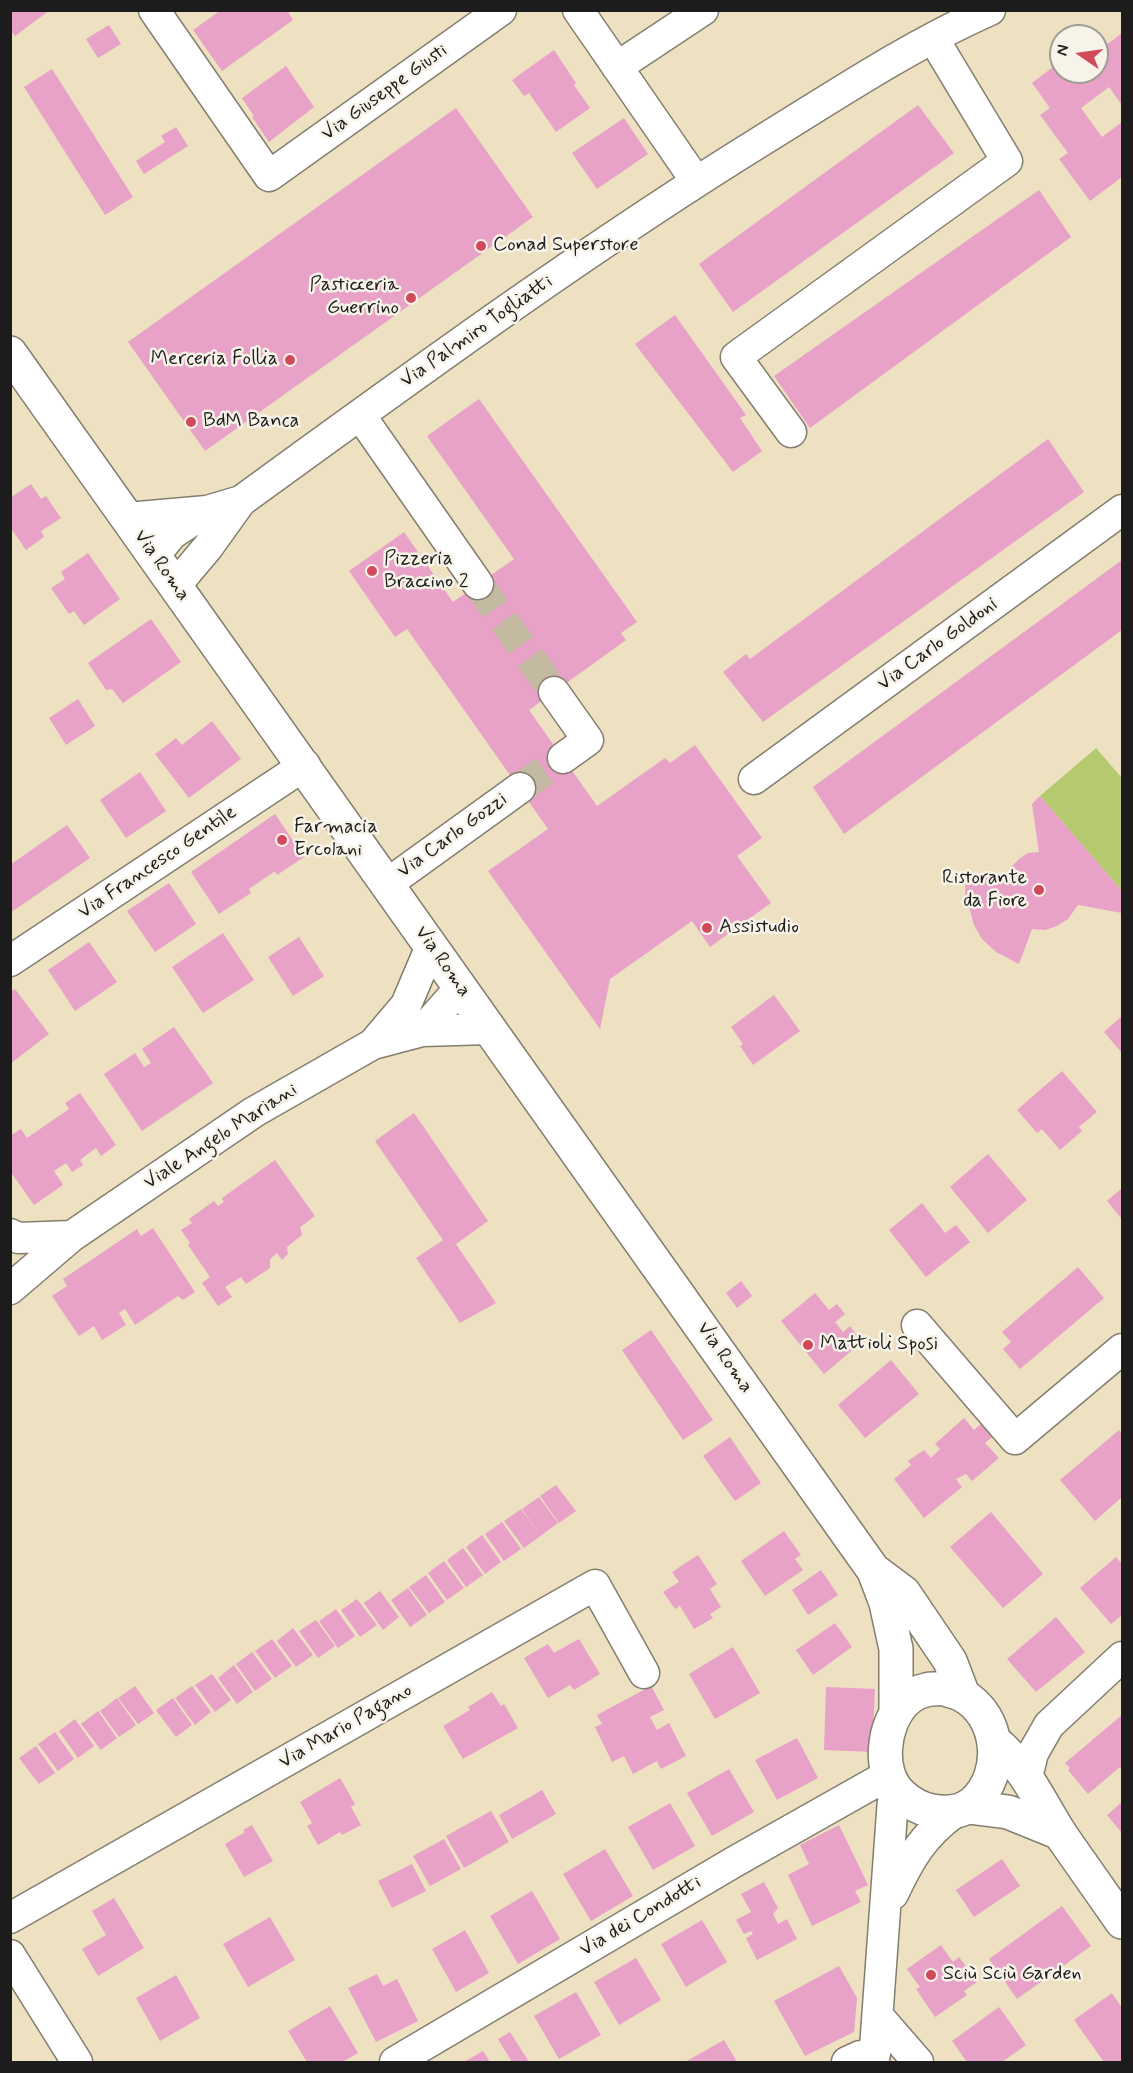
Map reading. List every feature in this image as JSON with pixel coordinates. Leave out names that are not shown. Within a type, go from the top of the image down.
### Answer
[{"type":"main road","name":"Via Roma","points":[[10,353],[305,765],[460,988],[874,1571],[886,1603],[894,1638],[896,1711]]},
{"type":"main road","name":"Via Roma","points":[[874,1571],[904,1593],[950,1661],[963,1695]]},
{"type":"main road","points":[[961,1810],[981,1795],[991,1779],[995,1761],[994,1742],[986,1720],[963,1695],[945,1689],[926,1690],[908,1698],[896,1711],[886,1745],[891,1780],[904,1797],[918,1807],[935,1812],[961,1810],[1008,1812],[1060,1833]]},
{"type":"main road","points":[[994,1742],[1010,1754],[1027,1777],[1060,1833],[1122,1922]]},
{"type":"street","name":"Via Giuseppe Giusti","points":[[154,10],[269,176],[501,10]]},
{"type":"street","points":[[578,10],[696,181]]},
{"type":"street","points":[[617,67],[703,10]]},
{"type":"street","name":"Via Palmiro Togliatti","points":[[175,586],[208,547],[241,501],[532,291],[696,181],[889,62],[990,10]]},
{"type":"street","points":[[791,432],[736,357],[1007,161],[933,38]]},
{"type":"street","points":[[360,415],[478,584]]},
{"type":"street","name":"Via Palmiro Togliatti","points":[[127,518],[207,511],[241,501]]},
{"type":"street","name":"Via Carlo Goldoni","points":[[754,779],[1122,510]]},
{"type":"street","name":"Via Palmiro Togliatti","points":[[154,556],[172,534],[207,511]]},
{"type":"street","points":[[554,692],[588,740],[563,758]]},
{"type":"street","name":"Via Francesco Gentile","points":[[10,961],[305,765]]},
{"type":"street","name":"Via Carlo Gozzi","points":[[387,884],[520,788]]},
{"type":"street","name":"Viale Angelo Mariani","points":[[373,1044],[406,1005],[431,946]]},
{"type":"street","points":[[406,1005],[460,988]]},
{"type":"street","points":[[422,1031],[460,988]]},
{"type":"street","name":"Viale Angelo Mariani","points":[[11,1287],[72,1236],[254,1112],[373,1044],[422,1031],[489,1029]]},
{"type":"street","points":[[13,1238],[72,1236]]},
{"type":"street","points":[[917,1325],[1016,1439],[1122,1349]]},
{"type":"street","name":"Via Mario Pagano","points":[[10,1918],[595,1585],[644,1673]]},
{"type":"street","points":[[1027,1777],[1034,1753],[1049,1725],[1122,1657]]},
{"type":"street","points":[[994,1742],[1049,1725]]},
{"type":"street","points":[[865,2060],[878,2016],[886,1910],[891,1780]]},
{"type":"street","name":"Via dei Condotti","points":[[395,2062],[734,1862],[891,1780]]},
{"type":"street","points":[[886,1910],[909,1860],[937,1825],[961,1810]]},
{"type":"street","points":[[10,1955],[21,1994],[77,2062]]},
{"type":"street","points":[[878,2016],[918,2062]]},
{"type":"green space","points":[[1096,748],[1122,778],[1122,891],[1040,796]]},
{"type":"building","points":[[10,10],[50,10],[15,36],[10,30]]},
{"type":"building","points":[[221,10],[287,10],[293,20],[222,71],[193,30]]},
{"type":"building","points":[[109,25],[121,44],[98,58],[86,39]]},
{"type":"building","points":[[1122,33],[1122,105],[1109,87],[1081,108],[1102,137],[1122,122],[1122,177],[1090,201],[1059,159],[1068,153],[1040,115],[1050,108],[1032,83],[1049,70],[1049,84],[1109,84],[1109,43]]},
{"type":"building","points":[[554,50],[590,108],[556,132],[529,93],[524,96],[512,80]]},
{"type":"building","points":[[286,66],[314,107],[269,142],[242,98]]},
{"type":"building","points":[[52,69],[133,197],[105,215],[24,87]]},
{"type":"building","points":[[918,105],[954,153],[733,312],[699,264]]},
{"type":"building","points":[[456,108],[533,217],[205,451],[128,342]]},
{"type":"building","points":[[624,118],[648,154],[597,189],[572,153]]},
{"type":"building","points":[[176,127],[188,146],[144,174],[136,161],[165,142],[161,136]]},
{"type":"building","points":[[1039,190],[1071,237],[810,428],[774,376]]},
{"type":"building","points":[[675,315],[746,415],[740,418],[762,451],[733,472],[635,344]]},
{"type":"building","points":[[479,399],[637,622],[621,633],[626,640],[529,710],[597,806],[665,758],[670,763],[695,745],[762,838],[737,856],[771,903],[710,947],[692,921],[610,979],[600,1029],[488,871],[548,829],[407,629],[395,637],[349,571],[404,532],[453,602],[514,559],[427,436]]},
{"type":"building","points":[[1048,439],[1084,492],[763,722],[723,672],[746,654],[750,659]]},
{"type":"building","points":[[31,484],[41,499],[46,496],[61,518],[41,531],[44,537],[26,550],[10,527],[10,498]]},
{"type":"building","points":[[88,553],[120,599],[84,625],[74,611],[69,614],[51,588],[65,579],[61,572]]},
{"type":"building","points":[[1122,560],[1122,630],[844,834],[813,787]]},
{"type":"building","points":[[151,619],[181,662],[123,703],[112,689],[106,690],[88,663]]},
{"type":"building","points":[[78,699],[95,726],[66,745],[49,718]]},
{"type":"building","points":[[212,721],[241,759],[189,798],[155,754],[176,738],[182,745]]},
{"type":"building","points":[[140,772],[166,811],[126,838],[100,800]]},
{"type":"building","points":[[1040,796],[1122,891],[1122,913],[1078,905],[1068,919],[1057,926],[1045,930],[1032,929],[1019,964],[996,952],[982,939],[974,925],[965,893],[966,875],[1006,878],[1011,867],[1019,859],[1028,853],[1039,852],[1032,804]]},
{"type":"building","points":[[275,814],[304,857],[277,875],[275,871],[249,889],[251,893],[219,914],[191,872]]},
{"type":"building","points":[[67,825],[90,858],[10,913],[10,865]]},
{"type":"building","points":[[169,883],[196,924],[155,952],[127,911]]},
{"type":"building","points":[[223,933],[254,980],[203,1013],[172,967]]},
{"type":"building","points":[[299,937],[324,976],[293,996],[268,957]]},
{"type":"building","points":[[89,942],[117,982],[75,1011],[48,970]]},
{"type":"building","points":[[15,989],[49,1034],[10,1064],[10,992]]},
{"type":"building","points":[[774,995],[800,1031],[753,1065],[740,1046],[743,1044],[731,1027]]},
{"type":"building","points":[[1122,1016],[1122,1053],[1104,1032]]},
{"type":"building","points":[[174,1027],[213,1083],[142,1131],[104,1074],[135,1053],[144,1067],[151,1063],[142,1049]]},
{"type":"building","points":[[1062,1071],[1097,1112],[1079,1127],[1082,1131],[1060,1150],[1042,1129],[1037,1133],[1017,1110]]},
{"type":"building","points":[[80,1093],[116,1145],[101,1156],[96,1148],[80,1160],[83,1165],[72,1172],[66,1163],[54,1171],[63,1185],[34,1205],[10,1171],[10,1136],[21,1129],[27,1138],[69,1109],[65,1103]]},
{"type":"building","points":[[414,1113],[488,1221],[456,1244],[496,1303],[460,1323],[416,1258],[443,1240],[375,1141]]},
{"type":"building","points":[[988,1154],[1027,1200],[988,1233],[950,1187]]},
{"type":"building","points":[[275,1160],[315,1216],[300,1227],[302,1235],[287,1247],[288,1254],[282,1260],[277,1253],[270,1259],[270,1268],[246,1284],[241,1277],[225,1287],[232,1297],[218,1306],[202,1283],[210,1277],[188,1245],[190,1243],[181,1230],[192,1223],[189,1219],[214,1201],[218,1206],[224,1202],[222,1198]]},
{"type":"building","points":[[1122,1188],[1122,1219],[1107,1201]]},
{"type":"building","points":[[922,1203],[945,1233],[956,1225],[970,1242],[926,1277],[889,1230]]},
{"type":"building","points":[[153,1228],[195,1292],[183,1300],[178,1296],[135,1325],[125,1309],[119,1313],[126,1325],[102,1340],[94,1326],[79,1336],[52,1296],[67,1286],[63,1279],[137,1229],[141,1236]]},
{"type":"building","points":[[1078,1267],[1104,1298],[1020,1369],[1003,1349],[1011,1342],[1002,1332]]},
{"type":"building","points":[[741,1281],[752,1296],[737,1308],[726,1293]]},
{"type":"building","points":[[815,1293],[829,1310],[837,1304],[845,1314],[835,1322],[843,1332],[850,1326],[862,1342],[824,1374],[781,1321]]},
{"type":"building","points":[[651,1330],[713,1420],[683,1440],[622,1350]]},
{"type":"building","points":[[891,1360],[919,1394],[865,1438],[838,1405]]},
{"type":"building","points":[[964,1418],[974,1430],[985,1420],[997,1433],[985,1443],[999,1458],[972,1481],[966,1474],[956,1479],[962,1487],[924,1518],[894,1479],[911,1465],[908,1461],[924,1450],[931,1458],[940,1449],[935,1444]]},
{"type":"building","points":[[1119,1430],[1122,1435],[1122,1497],[1095,1521],[1060,1480]]},
{"type":"building","points":[[730,1437],[761,1483],[735,1501],[703,1456]]},
{"type":"building","points":[[556,1485],[576,1511],[559,1523],[540,1496]]},
{"type":"building","points":[[539,1497],[558,1523],[524,1548],[504,1521],[521,1509],[537,1532],[522,1509]]},
{"type":"building","points":[[991,1512],[1043,1574],[1003,1608],[950,1547]]},
{"type":"building","points":[[502,1522],[521,1549],[504,1561],[485,1534]]},
{"type":"building","points":[[784,1531],[801,1555],[795,1559],[803,1570],[765,1596],[741,1561]]},
{"type":"building","points":[[482,1535],[501,1562],[485,1574],[466,1547]]},
{"type":"building","points":[[463,1548],[483,1575],[466,1587],[447,1560]]},
{"type":"building","points":[[698,1555],[717,1584],[710,1589],[721,1607],[710,1614],[713,1618],[694,1629],[680,1606],[675,1609],[663,1592],[679,1582],[672,1572]]},
{"type":"building","points":[[1116,1557],[1122,1564],[1122,1615],[1111,1624],[1080,1588]]},
{"type":"building","points":[[444,1561],[464,1588],[447,1600],[428,1573]]},
{"type":"building","points":[[821,1570],[838,1595],[808,1615],[792,1590]]},
{"type":"building","points":[[426,1575],[445,1602],[429,1613],[409,1587]]},
{"type":"building","points":[[408,1588],[427,1615],[410,1627],[391,1600]]},
{"type":"building","points":[[380,1591],[399,1617],[383,1630],[364,1603]]},
{"type":"building","points":[[357,1599],[377,1625],[360,1637],[341,1610]]},
{"type":"building","points":[[336,1609],[355,1636],[338,1648],[319,1621]]},
{"type":"building","points":[[1056,1617],[1085,1652],[1036,1692],[1007,1659]]},
{"type":"building","points":[[316,1620],[335,1646],[318,1658],[299,1631]]},
{"type":"building","points":[[835,1623],[852,1647],[813,1675],[796,1650]]},
{"type":"building","points":[[293,1628],[313,1655],[296,1667],[277,1641]]},
{"type":"building","points":[[272,1639],[292,1666],[275,1678],[255,1651]]},
{"type":"building","points":[[579,1639],[600,1674],[574,1690],[570,1685],[548,1698],[524,1658],[548,1644],[554,1653]]},
{"type":"building","points":[[733,1647],[760,1693],[715,1719],[689,1674]]},
{"type":"building","points":[[252,1652],[272,1679],[255,1691],[236,1664]]},
{"type":"building","points":[[234,1665],[253,1692],[237,1704],[218,1678]]},
{"type":"building","points":[[212,1674],[231,1700],[215,1712],[195,1685]]},
{"type":"building","points":[[135,1686],[154,1713],[138,1724],[118,1698]]},
{"type":"building","points":[[192,1686],[211,1712],[195,1725],[175,1698]]},
{"type":"building","points":[[651,1686],[664,1710],[650,1717],[657,1730],[669,1723],[686,1756],[661,1769],[657,1761],[633,1774],[624,1756],[612,1762],[595,1727],[602,1724],[597,1715]]},
{"type":"building","points":[[826,1687],[875,1689],[872,1752],[824,1750]]},
{"type":"building","points":[[492,1692],[501,1706],[504,1704],[518,1728],[463,1759],[443,1726],[470,1710],[468,1707]]},
{"type":"building","points":[[117,1698],[136,1725],[119,1737],[100,1711]]},
{"type":"building","points":[[173,1698],[192,1725],[176,1737],[156,1710]]},
{"type":"building","points":[[98,1711],[117,1738],[101,1750],[81,1724]]},
{"type":"building","points":[[1122,1715],[1122,1769],[1120,1767],[1088,1794],[1065,1763]]},
{"type":"building","points":[[75,1719],[94,1746],[78,1758],[59,1731]]},
{"type":"building","points":[[55,1732],[74,1759],[58,1771],[38,1744]]},
{"type":"building","points":[[797,1738],[818,1778],[777,1800],[755,1760]]},
{"type":"building","points":[[36,1746],[55,1773],[39,1784],[19,1758]]},
{"type":"building","points":[[729,1769],[754,1812],[712,1836],[687,1793]]},
{"type":"building","points":[[340,1778],[355,1804],[351,1807],[361,1825],[342,1835],[340,1832],[318,1845],[307,1826],[312,1823],[300,1802]]},
{"type":"building","points":[[542,1790],[556,1814],[512,1839],[499,1815]]},
{"type":"building","points":[[1122,1802],[1122,1833],[1107,1815]]},
{"type":"building","points":[[670,1803],[695,1846],[653,1870],[628,1827]]},
{"type":"building","points":[[491,1811],[509,1842],[464,1868],[446,1836]]},
{"type":"building","points":[[252,1825],[273,1861],[244,1877],[225,1844]]},
{"type":"building","points":[[839,1825],[868,1885],[855,1891],[861,1902],[812,1926],[788,1875],[809,1864],[800,1845]]},
{"type":"building","points":[[444,1839],[461,1869],[430,1886],[413,1856]]},
{"type":"building","points":[[605,1849],[633,1896],[591,1921],[563,1874]]},
{"type":"building","points":[[1002,1859],[1020,1886],[974,1917],[956,1890]]},
{"type":"building","points":[[412,1864],[426,1891],[392,1908],[378,1881]]},
{"type":"building","points":[[764,1882],[778,1908],[773,1914],[778,1924],[787,1919],[797,1939],[757,1960],[746,1938],[753,1934],[751,1931],[744,1934],[736,1920],[751,1912],[741,1894]]},
{"type":"building","points":[[532,1891],[560,1939],[518,1964],[490,1916]]},
{"type":"building","points":[[114,1898],[144,1948],[98,1976],[82,1949],[106,1935],[92,1911]]},
{"type":"building","points":[[1062,1906],[1091,1946],[1017,1999],[989,1959]]},
{"type":"building","points":[[270,1917],[295,1960],[248,1987],[223,1944]]},
{"type":"building","points":[[702,1920],[727,1962],[686,1987],[661,1944]]},
{"type":"building","points":[[465,1930],[489,1973],[456,1992],[432,1949]]},
{"type":"building","points":[[941,1945],[953,1962],[959,1957],[977,1982],[964,1991],[967,1995],[935,2017],[916,1989],[920,1987],[907,1969]]},
{"type":"building","points":[[636,1958],[661,2000],[619,2025],[594,1982]]},
{"type":"building","points":[[839,1966],[857,1998],[854,2032],[805,2056],[774,2001]]},
{"type":"building","points":[[377,1974],[383,1986],[397,1979],[418,2021],[376,2042],[348,1988]]},
{"type":"building","points":[[176,1975],[200,2018],[160,2041],[136,1998]]},
{"type":"building","points":[[576,1992],[601,2035],[559,2059],[534,2016]]},
{"type":"building","points":[[1112,1993],[1122,2008],[1122,2062],[1104,2062],[1074,2020]]},
{"type":"building","points":[[330,2006],[358,2053],[342,2062],[307,2062],[288,2031]]},
{"type":"building","points":[[999,2007],[1026,2045],[1002,2062],[967,2062],[952,2041]]},
{"type":"building","points":[[510,2032],[529,2062],[512,2062],[498,2039]]},
{"type":"building","points":[[724,2040],[737,2062],[685,2062]]},
{"type":"building","points":[[483,2051],[490,2062],[464,2062]]},
{"type":"tunnel","points":[[478,584],[554,692]]},
{"type":"tunnel","points":[[520,788],[563,758]]},
{"type":"place","name":"Conad Superstore","points":[[481,246]]},
{"type":"place","name":"Pasticceria Guerrino","points":[[411,298]]},
{"type":"place","name":"Merceria Follia","points":[[290,360]]},
{"type":"place","name":"BdM Banca","points":[[191,422]]},
{"type":"place","name":"Pizzeria Braccino 2","points":[[372,571]]},
{"type":"place","name":"Farmacia Ercolani","points":[[282,840]]},
{"type":"place","name":"Ristorante da Fiore","points":[[1039,890]]},
{"type":"place","name":"Assistudio","points":[[707,928]]},
{"type":"place","name":"Mattioli Sposi","points":[[808,1345]]},
{"type":"place","name":"Sciù Sciù Garden","points":[[931,1975]]}]
